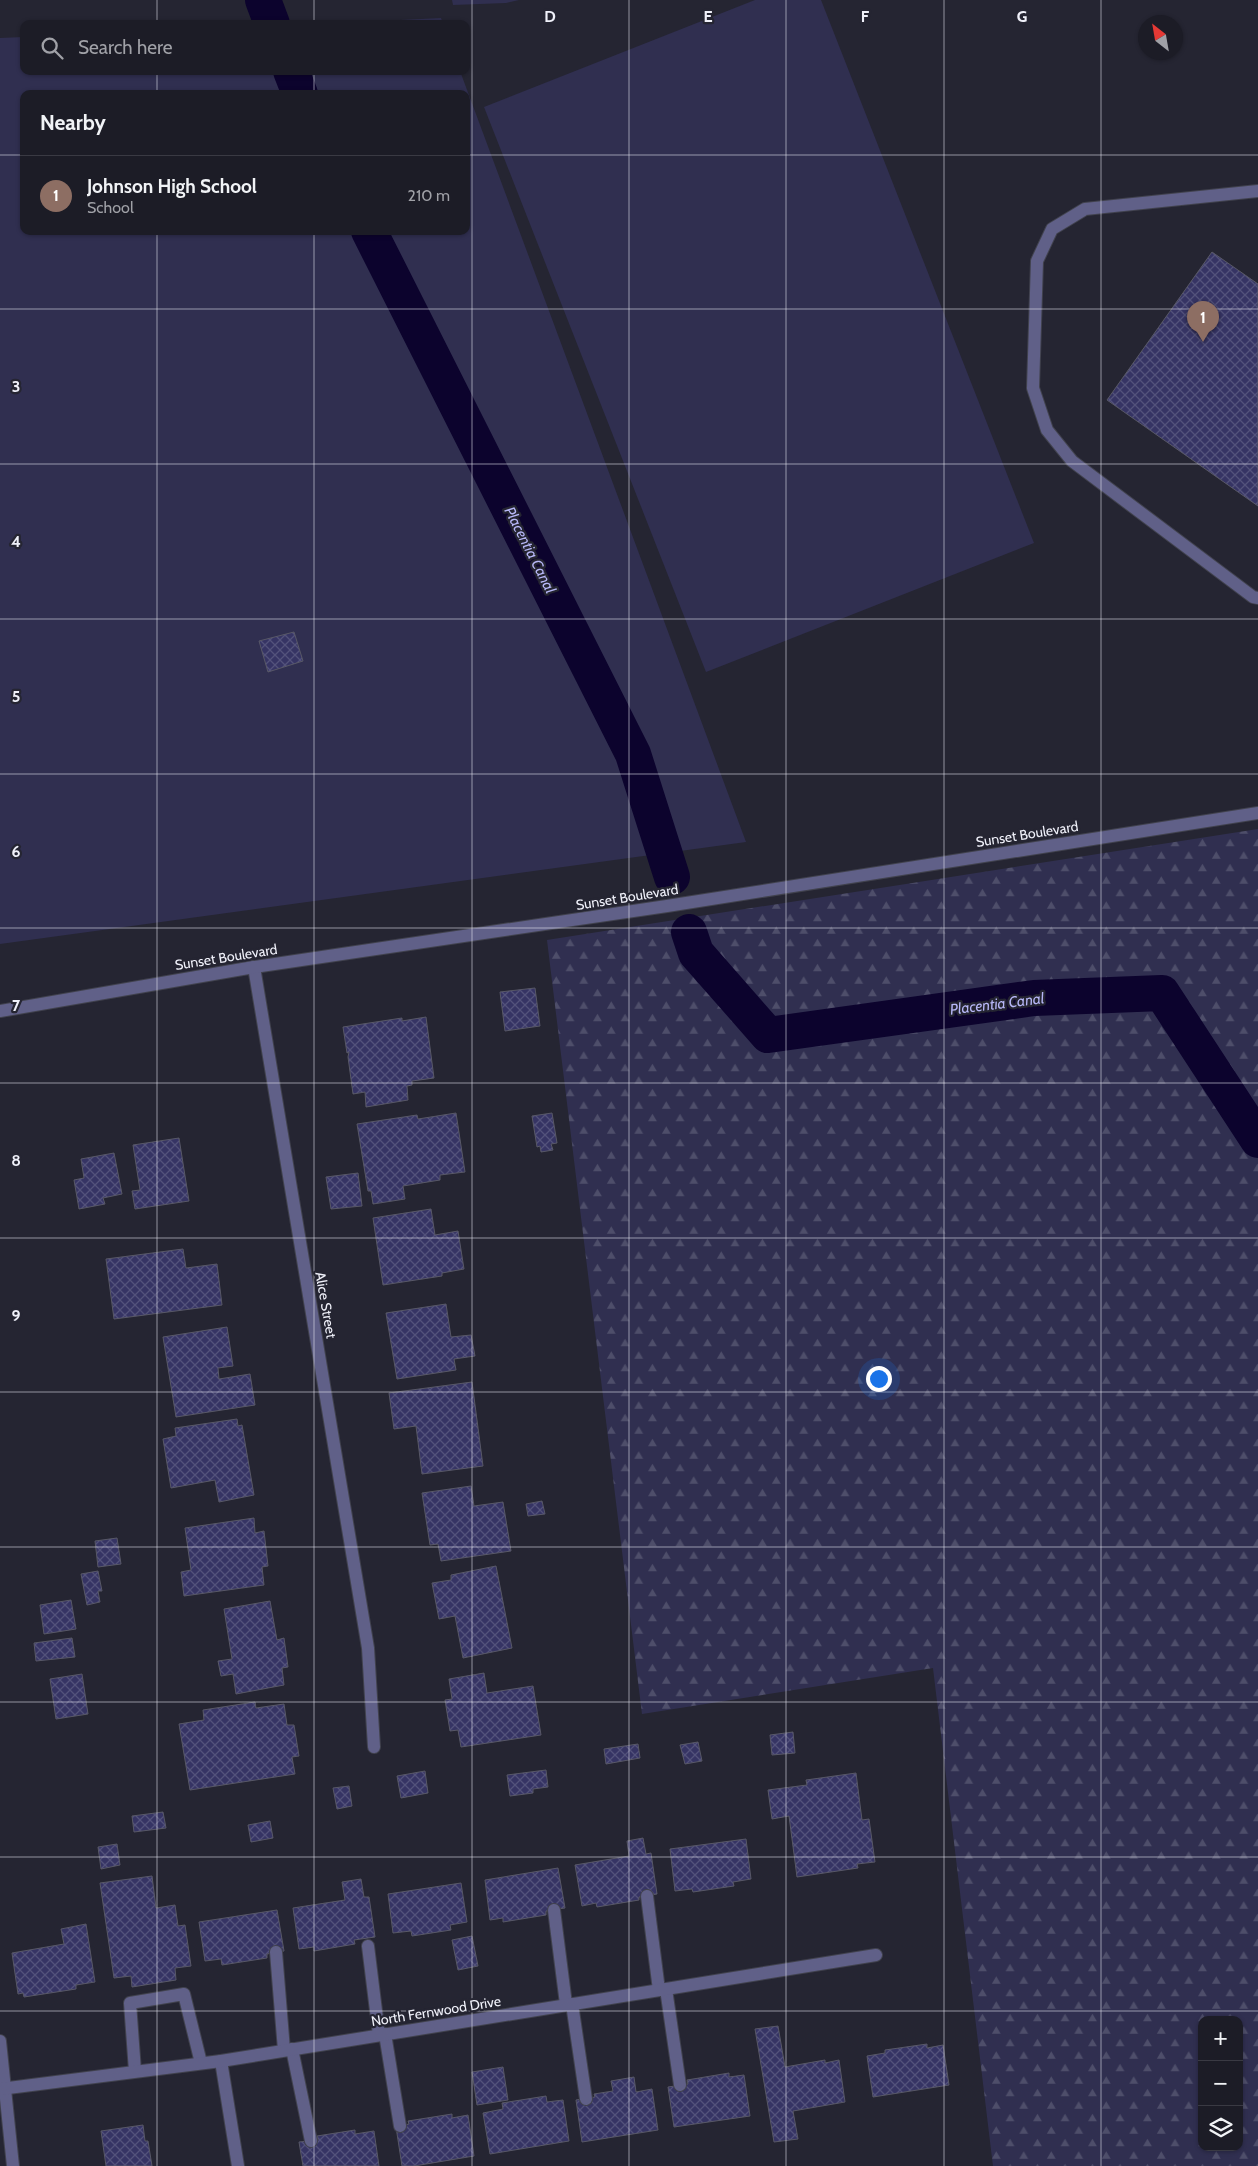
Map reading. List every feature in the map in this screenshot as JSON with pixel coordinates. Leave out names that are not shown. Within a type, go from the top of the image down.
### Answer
[{"type":"street","points":[[1258,192],[1085,210],[1052,229],[1037,261],[1033,388],[1047,430],[1072,461],[1253,597],[1258,598]]},
{"type":"street","name":"Sunset Boulevard","points":[[0,1011],[254,968],[667,906],[1258,813]]},
{"type":"street","name":"Alice Street","points":[[254,968],[368,1648],[374,1747]]},
{"type":"street","points":[[647,1896],[680,2085]]},
{"type":"street","points":[[554,1910],[586,2099]]},
{"type":"street","points":[[368,1946],[382,2035],[400,2126]]},
{"type":"street","points":[[276,1952],[288,2050],[311,2141]]},
{"type":"street","name":"North Fernwood Drive","points":[[2,2088],[288,2050],[876,1955]]},
{"type":"street","points":[[135,2071],[130,2003],[184,1994],[201,2063]]},
{"type":"street","points":[[0,2041],[2,2088],[13,2166]]},
{"type":"street","points":[[221,2060],[238,2166]]},
{"type":"green space","points":[[452,0],[519,0],[506,3],[453,5]]},
{"type":"green space","points":[[755,0],[821,0],[1034,543],[706,672],[484,107]]},
{"type":"green space","points":[[441,18],[442,20],[400,20]]},
{"type":"green space","points":[[20,37],[20,75],[461,75],[467,90],[20,90],[20,235],[470,235],[470,98],[746,842],[0,944],[0,38]]},
{"type":"green space","points":[[1258,829],[1258,2166],[993,2166],[933,1668],[642,1714],[547,940]]},
{"type":"building","points":[[1212,252],[1258,284],[1258,506],[1107,400]]},
{"type":"building","points":[[294,632],[303,661],[268,672],[259,641]]},
{"type":"building","points":[[535,988],[540,1026],[505,1031],[500,992]]},
{"type":"building","points":[[426,1017],[434,1078],[412,1081],[412,1085],[407,1086],[408,1100],[366,1107],[365,1092],[353,1094],[349,1052],[347,1053],[343,1027],[402,1018],[402,1021]]},
{"type":"building","points":[[456,1113],[465,1172],[440,1175],[440,1180],[403,1186],[405,1199],[373,1204],[371,1191],[368,1191],[357,1124],[417,1115],[418,1119]]},
{"type":"building","points":[[552,1113],[557,1143],[551,1144],[553,1150],[541,1152],[540,1146],[537,1147],[532,1116]]},
{"type":"building","points":[[179,1138],[189,1201],[135,1209],[132,1191],[140,1190],[133,1145]]},
{"type":"building","points":[[114,1153],[122,1194],[103,1198],[105,1204],[79,1209],[74,1180],[84,1178],[81,1159]]},
{"type":"building","points":[[358,1173],[362,1206],[331,1209],[326,1177]]},
{"type":"building","points":[[431,1209],[435,1235],[458,1231],[464,1269],[442,1273],[442,1276],[383,1285],[373,1218]]},
{"type":"building","points":[[183,1249],[186,1268],[217,1264],[222,1305],[114,1319],[106,1259]]},
{"type":"building","points":[[446,1304],[451,1337],[471,1335],[475,1356],[454,1359],[456,1370],[397,1379],[386,1313]]},
{"type":"building","points":[[227,1327],[233,1366],[218,1368],[219,1379],[250,1374],[255,1405],[176,1417],[163,1337]]},
{"type":"building","points":[[472,1382],[483,1466],[422,1474],[416,1426],[394,1429],[389,1393]]},
{"type":"building","points":[[237,1419],[238,1426],[242,1425],[254,1495],[219,1502],[215,1480],[171,1488],[163,1439],[176,1436],[175,1428]]},
{"type":"building","points":[[471,1486],[474,1506],[503,1502],[511,1551],[441,1561],[438,1544],[430,1545],[422,1493]]},
{"type":"building","points":[[542,1501],[545,1514],[528,1516],[526,1504]]},
{"type":"building","points":[[254,1518],[255,1533],[264,1531],[268,1566],[262,1567],[264,1585],[184,1596],[181,1572],[191,1570],[185,1528]]},
{"type":"building","points":[[117,1538],[121,1564],[98,1567],[95,1541]]},
{"type":"building","points":[[496,1566],[512,1648],[463,1658],[455,1616],[439,1619],[432,1583],[451,1580],[451,1575]]},
{"type":"building","points":[[98,1571],[102,1591],[98,1591],[100,1602],[87,1605],[81,1574]]},
{"type":"building","points":[[71,1600],[76,1629],[44,1634],[40,1605]]},
{"type":"building","points":[[270,1601],[277,1640],[284,1638],[288,1667],[282,1668],[284,1685],[236,1694],[233,1674],[221,1676],[218,1661],[232,1659],[224,1609]]},
{"type":"building","points":[[72,1638],[75,1657],[36,1661],[34,1643]]},
{"type":"building","points":[[484,1673],[487,1693],[533,1686],[541,1735],[461,1747],[458,1730],[450,1731],[445,1700],[452,1699],[449,1679]]},
{"type":"building","points":[[82,1674],[88,1714],[56,1719],[50,1679]]},
{"type":"building","points":[[255,1702],[256,1708],[284,1704],[287,1725],[294,1725],[299,1756],[292,1757],[295,1774],[190,1790],[179,1724],[204,1720],[203,1710]]},
{"type":"building","points":[[793,1732],[795,1753],[772,1755],[770,1735]]},
{"type":"building","points":[[698,1742],[702,1761],[685,1764],[680,1745]]},
{"type":"building","points":[[638,1744],[640,1758],[606,1764],[604,1749]]},
{"type":"building","points":[[546,1770],[548,1787],[533,1789],[533,1793],[510,1796],[507,1775]]},
{"type":"building","points":[[425,1771],[428,1793],[401,1798],[397,1776]]},
{"type":"building","points":[[856,1773],[862,1820],[869,1819],[875,1862],[857,1864],[858,1868],[797,1877],[789,1816],[772,1819],[768,1790],[807,1785],[806,1780]]},
{"type":"building","points":[[349,1786],[352,1806],[337,1809],[333,1788]]},
{"type":"building","points":[[163,1812],[166,1828],[134,1832],[132,1816]]},
{"type":"building","points":[[270,1821],[273,1838],[251,1842],[248,1825]]},
{"type":"building","points":[[643,1838],[646,1854],[651,1853],[657,1894],[639,1897],[639,1900],[597,1907],[596,1903],[582,1906],[575,1865],[629,1856],[627,1841]]},
{"type":"building","points":[[746,1839],[751,1879],[733,1882],[734,1886],[693,1892],[692,1889],[675,1891],[670,1849]]},
{"type":"building","points":[[117,1844],[120,1865],[101,1869],[98,1847]]},
{"type":"building","points":[[558,1868],[565,1908],[546,1911],[546,1915],[503,1922],[503,1918],[490,1920],[485,1880]]},
{"type":"building","points":[[152,1876],[156,1908],[175,1905],[178,1926],[185,1925],[191,1966],[175,1968],[176,1980],[132,1987],[131,1976],[114,1978],[100,1883]]},
{"type":"building","points":[[361,1879],[364,1897],[369,1897],[375,1937],[354,1940],[355,1944],[314,1951],[314,1947],[299,1949],[293,1908],[345,1900],[342,1882]]},
{"type":"building","points":[[461,1883],[467,1922],[450,1925],[451,1930],[412,1936],[411,1931],[393,1933],[388,1894]]},
{"type":"building","points":[[277,1910],[284,1951],[267,1954],[267,1958],[222,1965],[221,1959],[205,1961],[199,1922]]},
{"type":"building","points":[[86,1924],[95,1982],[76,1985],[76,1989],[24,1997],[23,1993],[18,1994],[12,1953],[64,1944],[61,1929]]},
{"type":"building","points":[[472,1936],[478,1966],[458,1970],[452,1940]]},
{"type":"building","points":[[778,2026],[785,2067],[825,2060],[825,2063],[839,2060],[845,2102],[793,2111],[798,2139],[774,2142],[755,2029]]},
{"type":"building","points":[[927,2044],[927,2048],[943,2045],[949,2085],[873,2097],[867,2056],[885,2053],[885,2050]]},
{"type":"building","points":[[503,2067],[508,2100],[477,2105],[472,2072]]},
{"type":"building","points":[[729,2073],[729,2077],[744,2075],[750,2116],[674,2127],[668,2087],[688,2084],[687,2080]]},
{"type":"building","points":[[634,2077],[636,2092],[652,2089],[658,2130],[582,2142],[576,2100],[595,2097],[594,2094],[613,2091],[611,2081]]},
{"type":"building","points":[[546,2096],[547,2102],[563,2100],[569,2141],[490,2154],[483,2113],[503,2109],[502,2103]]},
{"type":"building","points":[[452,2114],[452,2118],[468,2115],[474,2156],[414,2166],[402,2166],[396,2127],[409,2124],[408,2121]]},
{"type":"building","points":[[143,2125],[152,2166],[106,2166],[101,2131]]},
{"type":"building","points":[[355,2130],[355,2134],[374,2131],[379,2166],[303,2166],[299,2142],[318,2140],[317,2136]]},
{"type":"waterway","name":"Placentia Canal","points":[[263,0],[270,20]]},
{"type":"waterway","name":"Placentia Canal","points":[[293,75],[298,90]]},
{"type":"waterway","name":"Placentia Canal","points":[[371,235],[633,754],[672,877]]},
{"type":"waterway","name":"Placentia Canal","points":[[689,932],[696,953],[768,1035],[1034,998],[1162,993],[1258,1140]]},
{"type":"place","name":"Johnson High School","points":[[1203,342]]}]
